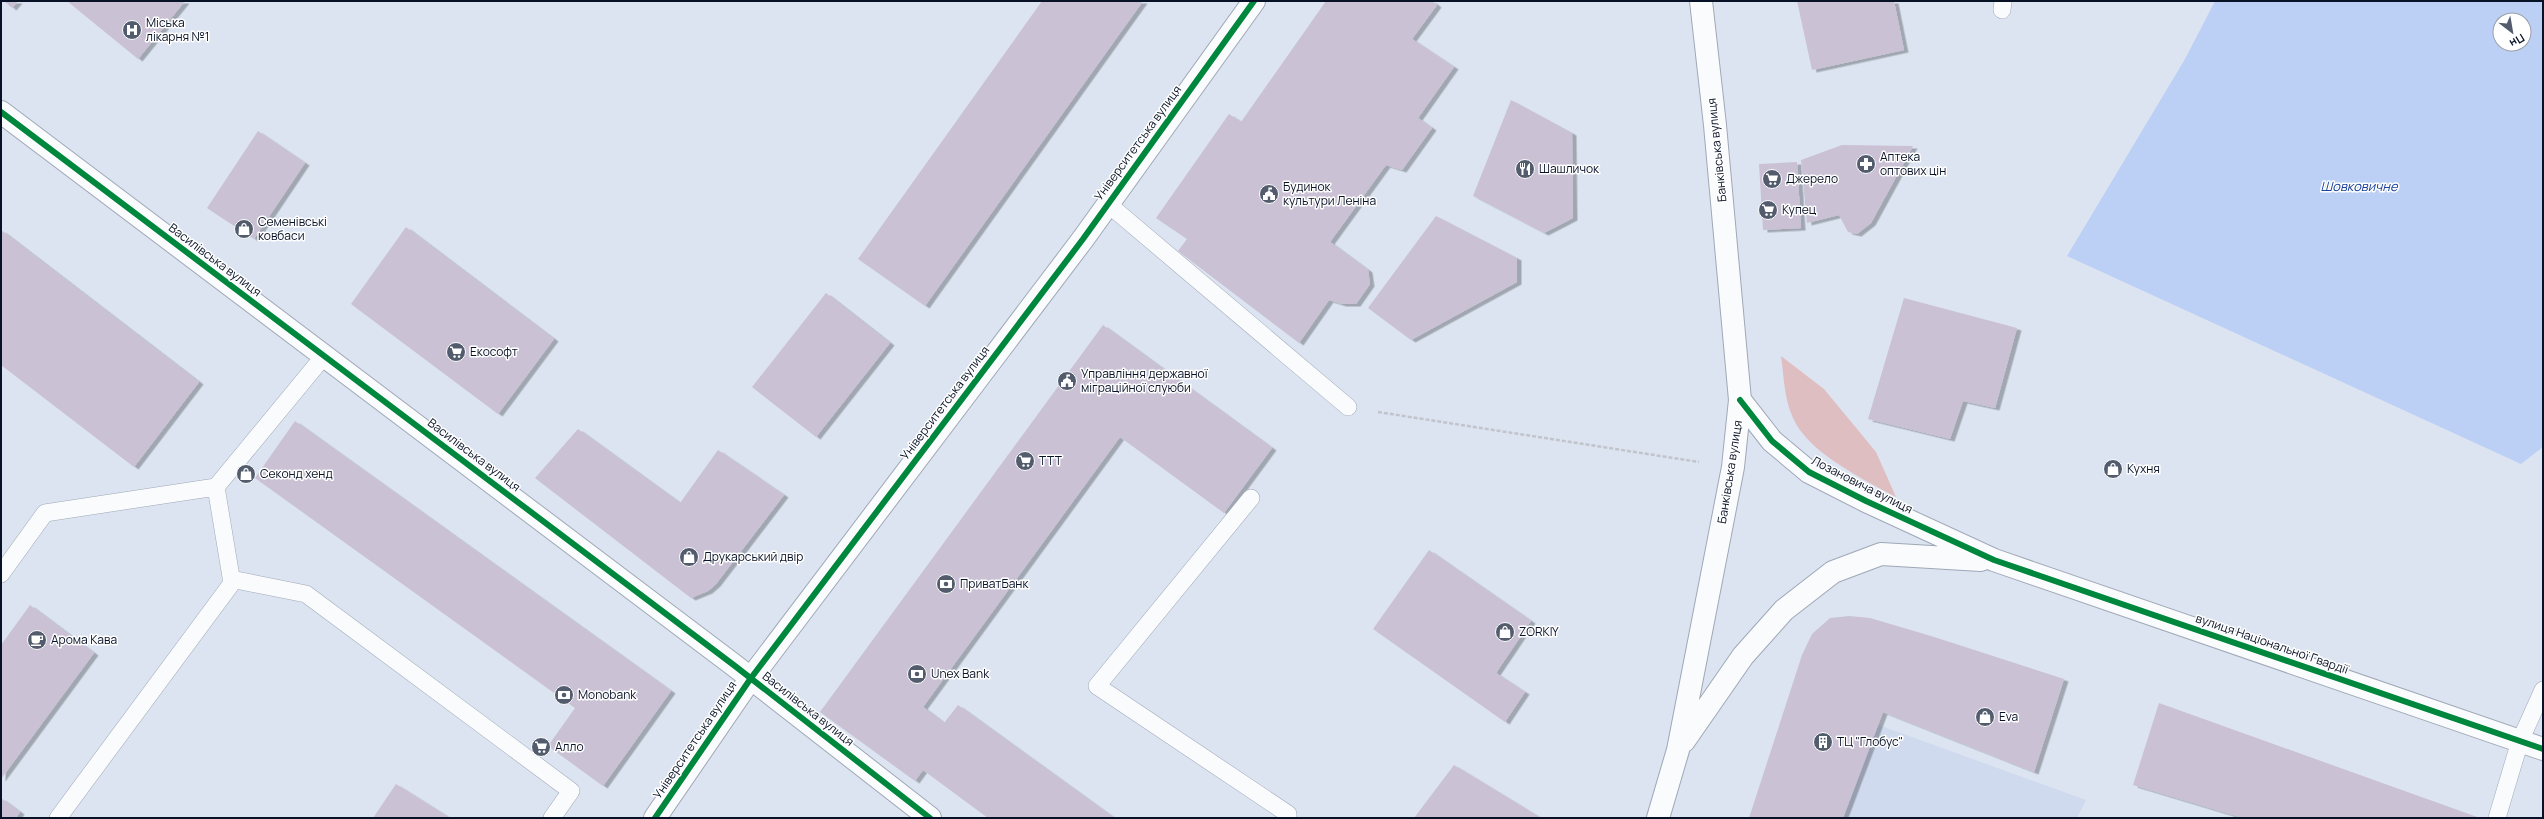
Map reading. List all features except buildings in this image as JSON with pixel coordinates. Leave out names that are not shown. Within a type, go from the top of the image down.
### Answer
[{"type":"street","name":"Університетська вулиця","points":[[655,818],[751,678],[1108,204],[1254,1]]},
{"type":"street","name":"Банківська вулиця","points":[[1658,818],[1678,750],[1733,467],[1740,400],[1716,132],[1701,1]]},
{"type":"street","name":"Василівська вулиця","points":[[1,112],[751,678],[930,818]]},
{"type":"street","name":"Лозановича вулиця","points":[[1740,400],[1772,441],[1809,472],[1866,502],[1994,560]]},
{"type":"street","points":[[1678,750],[1743,656],[1784,610],[1834,572],[1881,554],[1994,560]]},
{"type":"street","name":"вулиця Національної Гвардії","points":[[1994,560],[2543,749]]},
{"type":"lane","points":[[1108,204],[1348,407]]},
{"type":"lane","points":[[1,574],[45,513],[216,487],[324,356]]},
{"type":"lane","points":[[58,818],[232,583],[216,487]]},
{"type":"lane","points":[[1251,498],[1097,686],[1288,814],[1288,818]]},
{"type":"lane","points":[[231,579],[306,594],[571,792],[552,818]]},
{"type":"lane","points":[[2496,818],[2520,741],[2543,690]]},
{"type":"path","points":[[1348,407],[1733,467]]},
{"type":"shaded area","points":[[1781,356],[1824,389],[1876,452],[1896,497],[1838,464],[1811,443],[1800,431],[1790,411]]},
{"type":"shaded area","points":[[1840,711],[2086,800],[2077,818],[1808,818]]},
{"type":"water","name":"Шовковичне","points":[[2215,1],[2543,1],[2543,447],[2521,464],[2067,256],[2185,59]]},
{"type":"cycle path","points":[[655,818],[751,678],[1083,239],[1254,1]]},
{"type":"cycle path","points":[[1,112],[735,666],[930,818]]},
{"type":"cycle path","points":[[1740,400],[1772,441],[1809,472],[1866,501],[1994,560],[2543,749]]},
{"type":"place","name":"Міська лікарня №1","points":[[132,30]]},
{"type":"place","name":"Аптека оптових цін","points":[[1866,164]]},
{"type":"place","name":"Шашличок","points":[[1525,169]]},
{"type":"place","name":"Джерело","points":[[1772,179]]},
{"type":"place","name":"Будинок культури Леніна","points":[[1269,194]]},
{"type":"place","name":"Купец","points":[[1768,210]]},
{"type":"place","name":"Семенівські ковбаси","points":[[244,229]]},
{"type":"place","name":"Екософт","points":[[456,352]]},
{"type":"place","name":"Управління державної міграційної слуюби","points":[[1067,381]]},
{"type":"place","name":"ТТТ","points":[[1025,461]]},
{"type":"place","name":"Кухня","points":[[2113,469]]},
{"type":"place","name":"Секонд хенд","points":[[246,474]]},
{"type":"place","name":"Друкарський двір","points":[[689,557]]},
{"type":"place","name":"ПриватБанк","points":[[946,584]]},
{"type":"place","name":"ZORKIY","points":[[1505,632]]},
{"type":"place","name":"Арома Кава","points":[[37,640]]},
{"type":"place","name":"Unex Bank","points":[[917,674]]},
{"type":"place","name":"Monobank","points":[[564,695]]},
{"type":"place","name":"Eva","points":[[1985,717]]},
{"type":"place","name":"ТЦ \"Глобус\"","points":[[1823,742]]},
{"type":"place","name":"Алло","points":[[541,747]]}]
